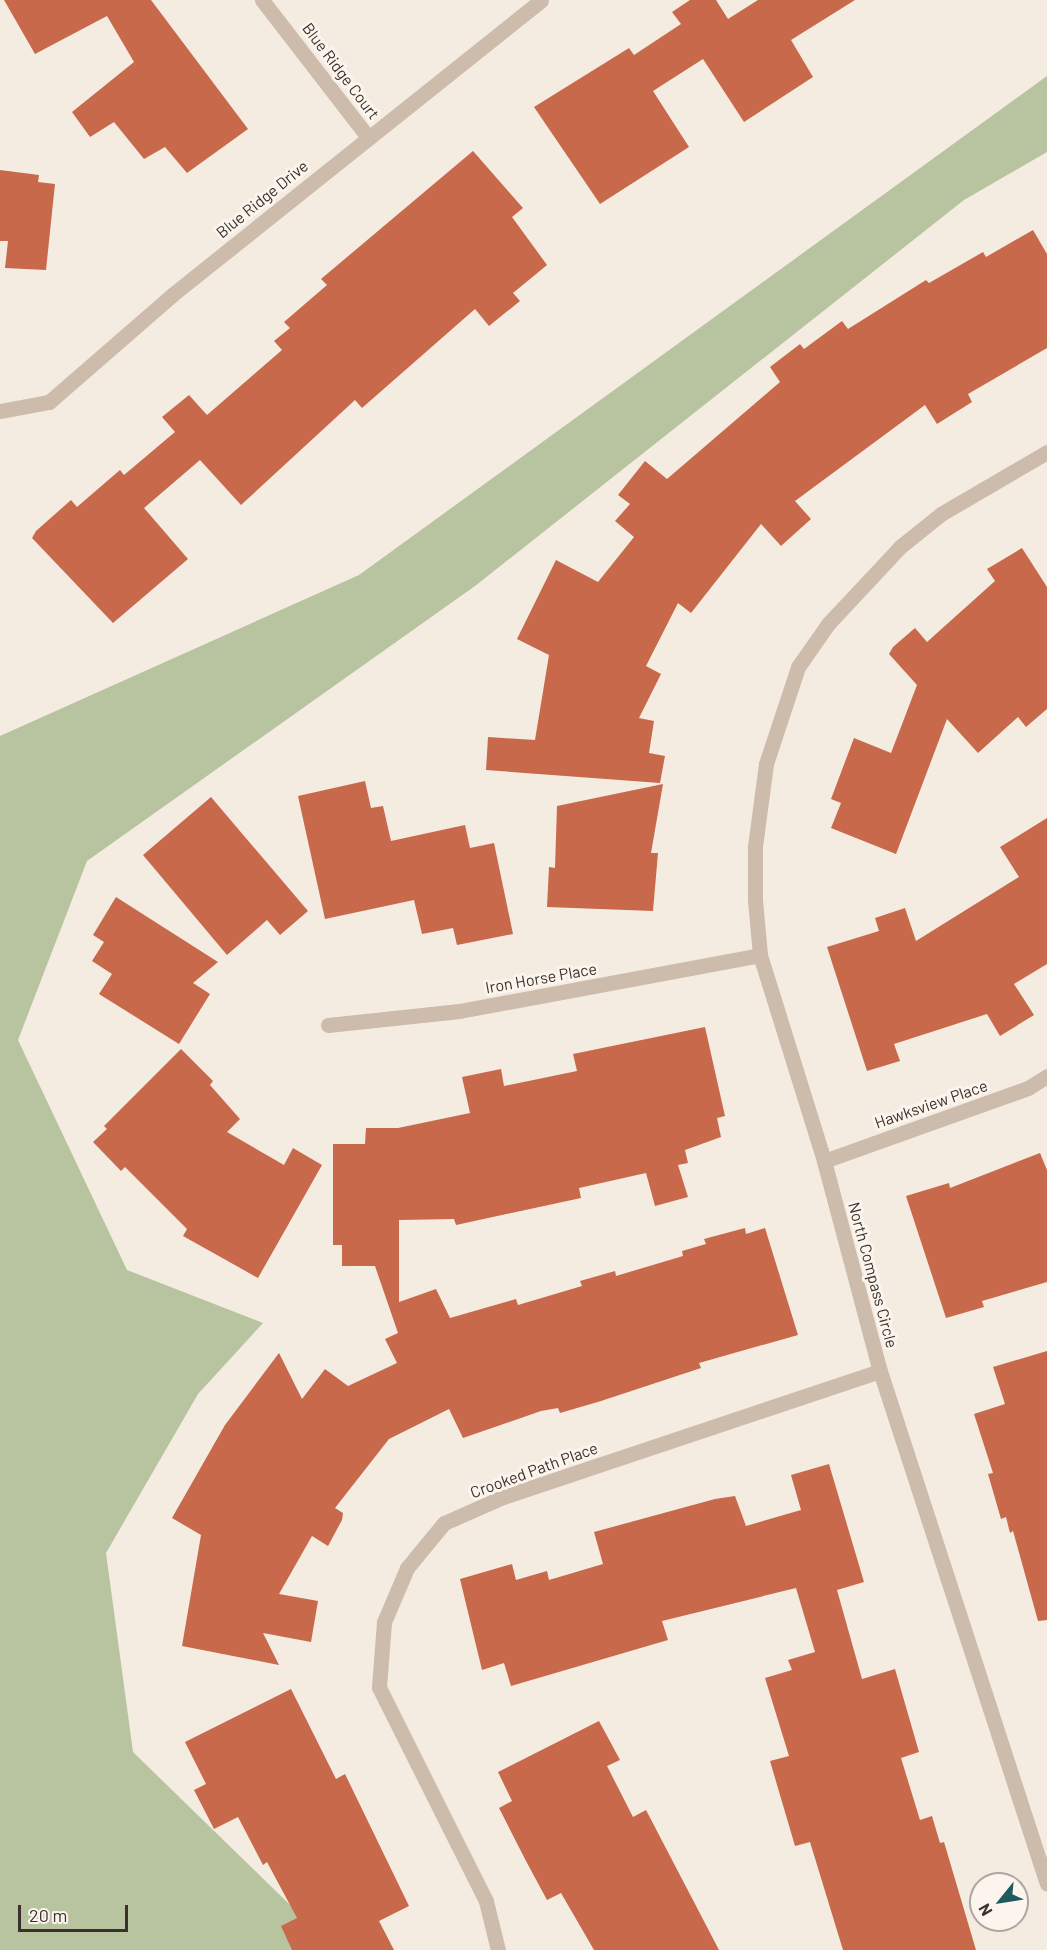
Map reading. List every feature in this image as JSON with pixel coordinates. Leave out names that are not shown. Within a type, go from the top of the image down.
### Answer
[{"type":"street","name":"Blue Ridge Court","points":[[262,0],[368,136]]},
{"type":"street","name":"Blue Ridge Drive","points":[[0,411],[49,402],[172,295],[368,136],[541,0]]},
{"type":"street","name":"North Compass Circle","points":[[1047,452],[941,514],[900,547],[828,624],[798,667],[783,707],[762,791],[755,846],[760,955],[824,1161],[880,1371],[1047,1884]]},
{"type":"street","name":"Iron Horse Place","points":[[328,1025],[459,1011],[760,955]]},
{"type":"street","name":"Hawksview Place","points":[[824,1161],[1028,1088],[1047,1076]]},
{"type":"street","name":"Crooked Path Place","points":[[498,1950],[486,1901],[379,1687],[384,1622],[407,1568],[444,1523],[503,1497],[880,1371]]},
{"type":"green space","points":[[1047,76],[1047,152],[964,200],[475,586],[87,861],[18,1040],[127,1270],[263,1323],[198,1394],[106,1553],[133,1752],[325,1939],[319,1950],[0,1950],[0,736],[359,575]]},
{"type":"building","points":[[4,0],[151,0],[248,129],[187,173],[165,147],[144,159],[114,122],[90,137],[72,112],[134,62],[107,16],[35,54]]},
{"type":"building","points":[[690,0],[716,0],[728,19],[758,0],[855,0],[791,40],[813,77],[744,122],[703,59],[653,91],[689,147],[600,204],[534,107],[629,48],[634,55],[681,24],[672,12]]},
{"type":"building","points":[[473,151],[523,208],[512,217],[547,265],[513,293],[520,301],[489,326],[475,309],[362,408],[355,400],[241,505],[200,460],[144,508],[188,559],[113,623],[32,538],[36,531],[71,500],[77,507],[120,470],[124,475],[175,432],[162,417],[189,395],[207,415],[282,350],[274,341],[290,328],[284,322],[327,285],[321,279]]},
{"type":"building","points":[[0,170],[39,175],[38,182],[55,184],[46,270],[5,268],[8,241],[0,241]]},
{"type":"building","points":[[1033,230],[1047,254],[1047,348],[968,394],[972,402],[937,424],[925,405],[795,501],[811,519],[781,546],[761,524],[691,613],[678,603],[646,666],[661,674],[639,718],[654,721],[649,753],[665,756],[660,783],[486,770],[488,737],[535,740],[549,655],[517,639],[556,560],[598,582],[634,537],[615,521],[630,504],[618,495],[645,461],[667,479],[780,382],[770,367],[800,344],[804,349],[842,321],[848,329],[926,280],[929,283],[983,252],[986,257]]},
{"type":"building","points":[[1022,548],[1047,587],[1047,709],[1026,727],[1018,717],[978,753],[947,719],[896,854],[831,828],[841,803],[831,799],[854,738],[891,753],[917,685],[889,654],[893,647],[915,628],[927,642],[995,581],[987,569]]},
{"type":"building","points":[[365,781],[371,808],[383,806],[391,841],[465,825],[470,848],[494,843],[513,934],[457,945],[453,928],[422,934],[414,900],[325,919],[298,796]]},
{"type":"building","points":[[663,784],[651,853],[658,853],[653,911],[547,907],[549,867],[555,868],[557,806]]},
{"type":"building","points":[[211,797],[308,911],[280,935],[267,920],[227,955],[143,855]]},
{"type":"building","points":[[1047,818],[1047,964],[1014,984],[1034,1015],[1000,1036],[987,1014],[894,1044],[900,1061],[867,1071],[827,947],[879,931],[875,918],[905,908],[916,941],[1019,877],[1000,847]]},
{"type":"building","points":[[116,897],[218,962],[193,983],[210,994],[179,1044],[99,994],[112,974],[92,961],[104,942],[93,935]]},
{"type":"building","points":[[705,1027],[725,1116],[717,1118],[721,1137],[685,1150],[688,1163],[678,1165],[688,1197],[655,1206],[646,1173],[579,1188],[581,1198],[456,1225],[454,1219],[399,1220],[399,1302],[436,1289],[450,1318],[516,1299],[518,1305],[582,1286],[580,1281],[615,1271],[616,1276],[683,1256],[682,1251],[706,1244],[704,1239],[745,1228],[746,1234],[765,1228],[798,1335],[699,1363],[701,1368],[601,1401],[560,1413],[558,1408],[541,1411],[463,1438],[449,1409],[389,1439],[335,1508],[343,1513],[342,1520],[328,1546],[312,1536],[279,1594],[318,1601],[311,1642],[263,1633],[279,1665],[182,1646],[201,1535],[172,1518],[225,1425],[279,1353],[302,1399],[325,1369],[348,1386],[397,1363],[385,1339],[398,1333],[375,1266],[342,1266],[342,1245],[333,1245],[333,1144],[365,1144],[366,1128],[398,1128],[470,1113],[462,1077],[501,1069],[504,1086],[577,1071],[573,1054]]},
{"type":"building","points":[[181,1049],[213,1081],[210,1085],[240,1119],[227,1132],[284,1165],[293,1148],[322,1165],[258,1278],[183,1236],[187,1229],[125,1167],[121,1171],[93,1142],[107,1129],[104,1126]]},
{"type":"building","points":[[1040,1153],[1047,1170],[1047,1282],[982,1301],[984,1307],[946,1318],[906,1196],[949,1183],[950,1188]]},
{"type":"building","points":[[1047,1351],[1047,1620],[1038,1621],[1013,1531],[1010,1533],[1006,1517],[1001,1519],[988,1474],[993,1473],[974,1414],[1005,1404],[993,1367]]},
{"type":"building","points":[[829,1464],[864,1582],[837,1590],[862,1679],[895,1669],[919,1752],[901,1758],[920,1820],[932,1816],[940,1843],[944,1842],[976,1950],[843,1950],[810,1842],[795,1846],[770,1761],[789,1756],[765,1678],[792,1670],[788,1660],[815,1652],[796,1588],[662,1621],[668,1640],[511,1686],[504,1663],[482,1670],[460,1579],[512,1564],[516,1580],[547,1571],[549,1580],[603,1564],[594,1532],[715,1499],[735,1496],[746,1526],[801,1510],[791,1475]]},
{"type":"building","points":[[291,1689],[336,1779],[345,1774],[409,1906],[379,1921],[394,1950],[292,1950],[281,1926],[297,1918],[267,1862],[263,1865],[238,1817],[214,1829],[194,1790],[206,1784],[185,1742]]},
{"type":"building","points":[[599,1721],[620,1760],[607,1766],[633,1817],[646,1810],[719,1950],[594,1950],[561,1893],[547,1900],[526,1861],[499,1808],[512,1801],[498,1772]]}]
